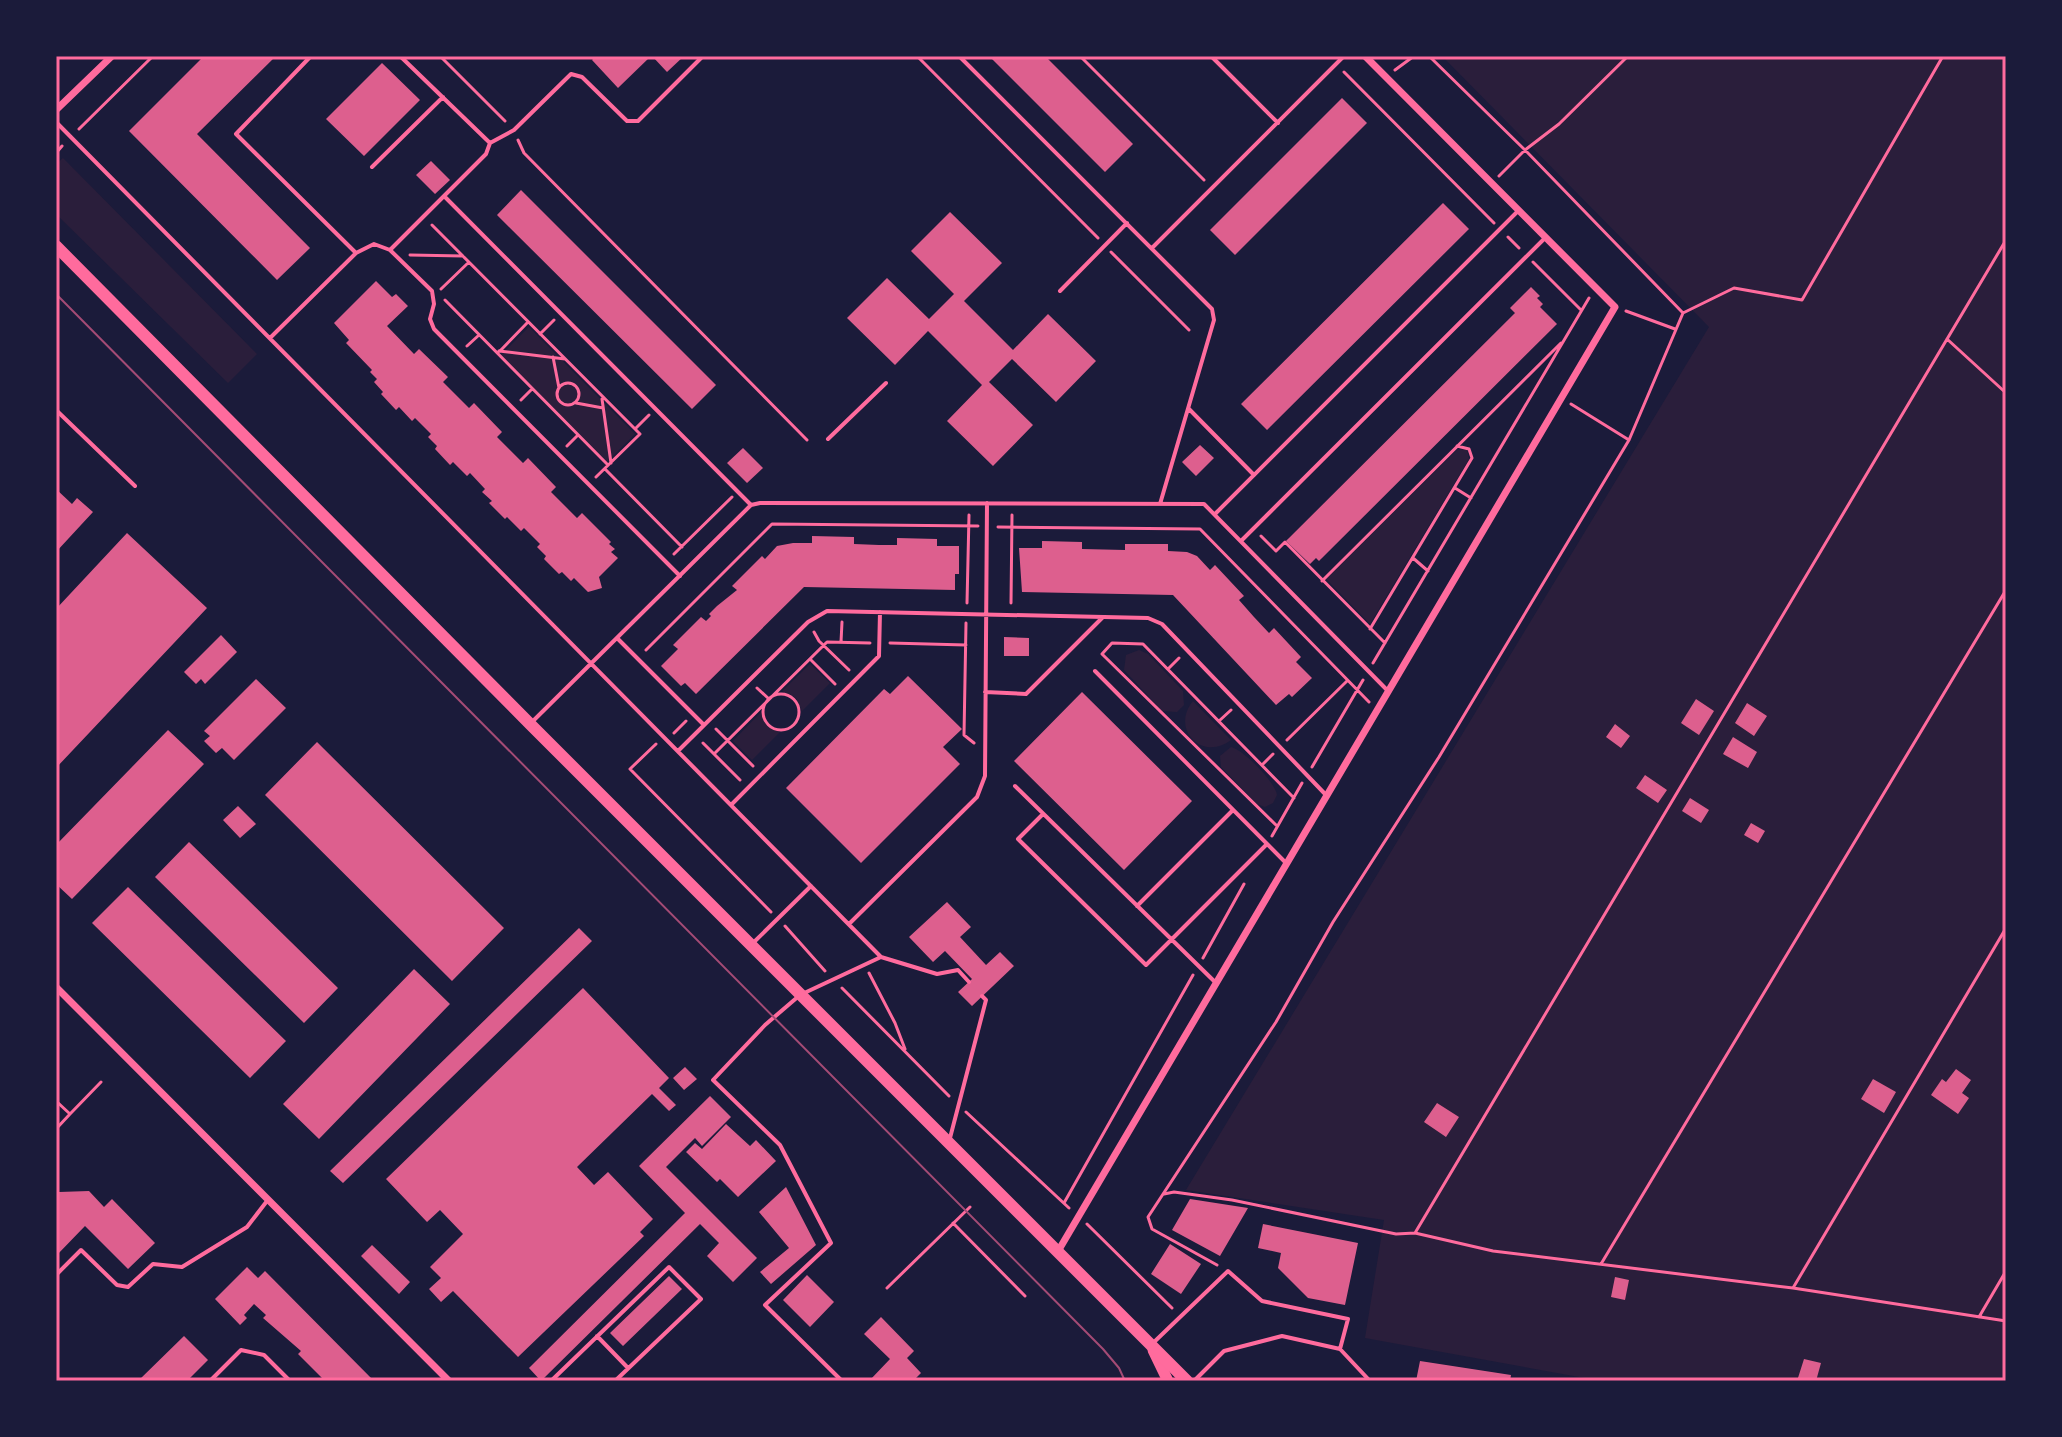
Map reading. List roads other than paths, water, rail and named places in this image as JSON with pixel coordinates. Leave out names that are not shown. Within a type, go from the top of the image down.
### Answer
[{"type":"highway","points":[[56,246],[1187,1381]]},
{"type":"main road","points":[[1151,1346],[1168,1381]]},
{"type":"street","points":[[56,110],[112,56]]},
{"type":"street","points":[[1057,1253],[1615,307],[1365,56]]},
{"type":"street","points":[[56,987],[449,1381]]},
{"type":"lane","points":[[311,56],[236,134],[356,253]]},
{"type":"lane","points":[[400,56],[490,143]]},
{"type":"lane","points":[[490,143],[514,130],[571,74],[576,74],[627,121],[638,121],[703,56]]},
{"type":"lane","points":[[959,56],[1212,309],[1214,320],[1160,504]]},
{"type":"lane","points":[[1211,56],[1278,123]]},
{"type":"lane","points":[[1152,248],[1344,56]]},
{"type":"lane","points":[[372,167],[443,97]]},
{"type":"lane","points":[[56,122],[881,957],[937,974],[958,970],[969,982]]},
{"type":"lane","points":[[390,250],[486,154],[490,143]]},
{"type":"lane","points":[[444,196],[751,505]]},
{"type":"lane","points":[[1216,513],[1518,211]]},
{"type":"lane","points":[[1060,291],[1127,223]]},
{"type":"lane","points":[[1242,540],[1545,238]]},
{"type":"lane","points":[[270,338],[356,253],[374,244],[390,250],[432,291],[434,304],[430,319],[434,329],[680,576]]},
{"type":"lane","points":[[828,439],[886,383]]},
{"type":"lane","points":[[1189,409],[1254,475]]},
{"type":"lane","points":[[56,410],[135,486]]},
{"type":"lane","points":[[530,724],[751,505],[760,503],[1204,504],[1388,691]]},
{"type":"lane","points":[[849,924],[977,797],[985,776],[987,503]]},
{"type":"lane","points":[[678,751],[808,622],[827,611],[1148,618],[1162,624],[1326,795]]},
{"type":"lane","points":[[731,805],[879,656],[880,612]]},
{"type":"lane","points":[[985,692],[1026,694],[1103,617]]},
{"type":"lane","points":[[617,638],[706,723]]},
{"type":"lane","points":[[1095,671],[1286,863]]},
{"type":"lane","points":[[1015,786],[1216,983]]},
{"type":"lane","points":[[1137,906],[1233,810]]},
{"type":"lane","points":[[1043,814],[1018,839],[1146,965],[1267,844]]},
{"type":"lane","points":[[751,945],[811,886]]},
{"type":"lane","points":[[842,1381],[765,1305],[831,1243],[780,1145],[713,1080],[773,1017],[800,995],[881,957]]},
{"type":"lane","points":[[949,1145],[986,1000],[982,996]]},
{"type":"lane","points":[[56,1275],[81,1250],[117,1285],[128,1287],[153,1264],[182,1267],[247,1227],[267,1201]]},
{"type":"lane","points":[[551,1381],[669,1267],[701,1299],[615,1381]]},
{"type":"lane","points":[[1151,1346],[1228,1271],[1262,1301],[1348,1319],[1340,1349]]},
{"type":"lane","points":[[597,1336],[628,1368]]},
{"type":"lane","points":[[1194,1381],[1224,1351],[1282,1336],[1340,1349],[1370,1381]]},
{"type":"lane","points":[[210,1381],[241,1350],[264,1355],[290,1381]]},
{"type":"tram line","points":[[56,294],[1103,1349],[1119,1368],[1125,1381]]}]
